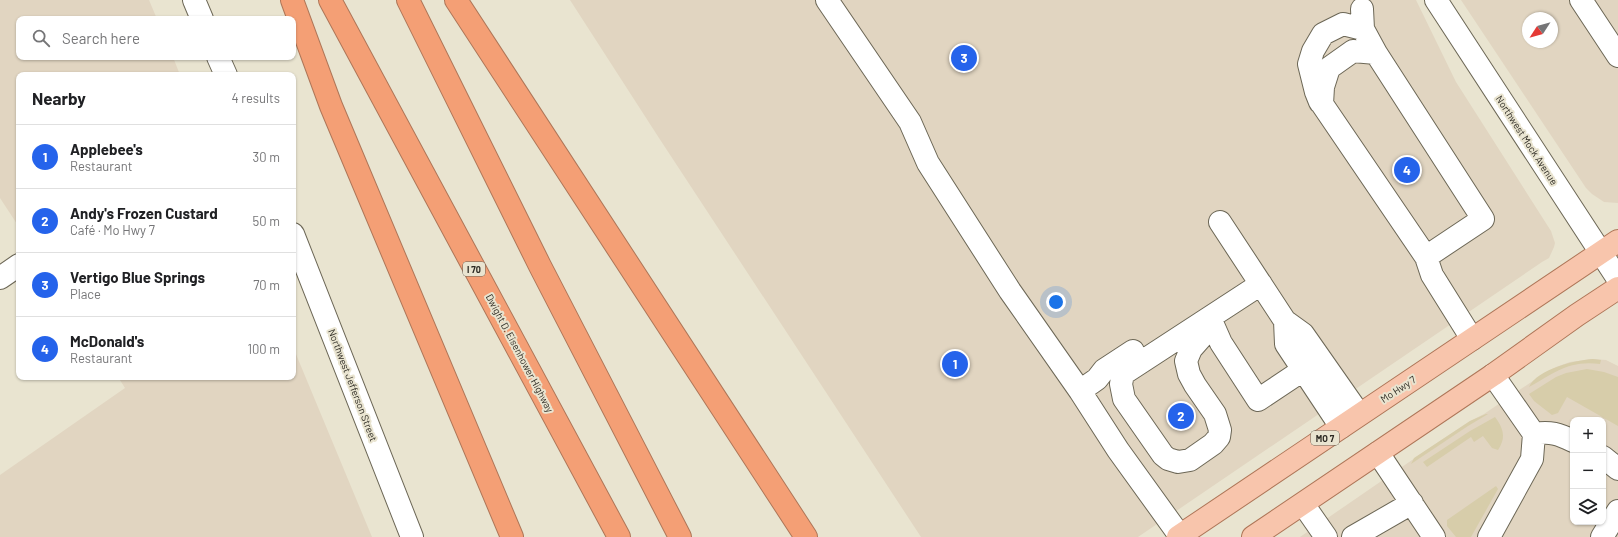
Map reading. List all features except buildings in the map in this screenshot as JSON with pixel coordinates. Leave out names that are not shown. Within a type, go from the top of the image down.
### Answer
[{"type":"highway","points":[[292,0],[331,106],[512,537]]},
{"type":"highway","name":"Dwight D. Eisenhower Highway","points":[[330,0],[619,537]]},
{"type":"highway","points":[[408,0],[540,266],[680,537]]},
{"type":"highway","points":[[456,0],[806,537]]},
{"type":"main road","name":"Mo Hwy 7","points":[[1179,536],[1610,247]]},
{"type":"main road","points":[[1253,537],[1304,504],[1618,288]]},
{"type":"street","points":[[194,0],[201,16]]},
{"type":"street","points":[[827,0],[910,122],[928,163],[968,228],[1080,391],[1118,450],[1179,536]]},
{"type":"street","name":"Northwest Mock Avenue","points":[[1436,0],[1610,247],[1618,279]]},
{"type":"street","points":[[1581,0],[1618,56]]},
{"type":"street","points":[[1426,257],[1483,219],[1376,53],[1362,19],[1344,24],[1323,34],[1313,51],[1309,64],[1316,92],[1322,104],[1426,257],[1432,275],[1472,339]]},
{"type":"street","points":[[1322,104],[1323,87],[1329,68],[1352,51],[1376,53]]},
{"type":"street","points":[[219,60],[225,72]]},
{"type":"street","points":[[1220,222],[1285,321],[1303,334],[1359,414]]},
{"type":"street","name":"Northwest Jefferson Street","points":[[296,242],[412,537]]},
{"type":"street","points":[[0,278],[16,267]]},
{"type":"street","points":[[1210,318],[1206,332],[1191,350],[1186,361],[1189,374],[1195,385],[1216,414],[1220,430],[1218,437],[1213,444],[1190,460],[1178,462],[1168,459],[1163,455],[1124,399],[1121,391],[1121,378],[1128,369],[1261,284]]},
{"type":"street","points":[[1080,391],[1097,379],[1104,370],[1182,318],[1210,318]]},
{"type":"street","points":[[1210,318],[1221,343],[1258,400],[1304,370]]},
{"type":"street","points":[[1285,321],[1286,344],[1341,427]]},
{"type":"street","points":[[1489,537],[1532,459],[1534,434],[1493,375]]},
{"type":"street","points":[[1534,434],[1549,432],[1561,435],[1570,440]]},
{"type":"street","points":[[1378,453],[1434,537]]},
{"type":"street","points":[[1606,459],[1618,469]]},
{"type":"street","points":[[1353,537],[1412,503]]},
{"type":"street","points":[[1304,504],[1326,537]]},
{"type":"street","points":[[1602,537],[1618,511]]},
{"type":"shaded area","points":[[0,0],[149,0],[156,16],[16,16],[16,60],[174,60],[179,72],[16,72],[16,222],[0,198]]},
{"type":"shaded area","points":[[570,0],[1416,0],[1456,82],[1551,231],[1555,243],[1549,258],[1138,537],[921,537]]},
{"type":"shaded area","points":[[1461,0],[1618,0],[1618,203],[1604,202],[1586,188]]},
{"type":"shaded area","points":[[296,354],[372,537],[0,537],[0,475],[125,388],[120,380],[296,380]]},
{"type":"shaded area","points":[[1593,359],[1606,360],[1618,366],[1618,537],[1300,537],[1470,421],[1484,414],[1543,374],[1570,362]]},
{"type":"shaded area","points":[[1593,359],[1601,360],[1600,364],[1589,363],[1570,366],[1529,387],[1533,381],[1548,370],[1577,361]]},
{"type":"shaded area","points":[[1587,369],[1604,372],[1618,377],[1618,426],[1606,419],[1606,417],[1602,417],[1567,397],[1558,413],[1552,415],[1534,401],[1529,394],[1556,377],[1566,373]]},
{"type":"shaded area","points":[[1488,414],[1411,464],[1414,458],[1470,421]]},
{"type":"shaded area","points":[[1495,417],[1503,434],[1501,446],[1498,450],[1492,448],[1483,436],[1474,442],[1471,437],[1427,467],[1423,462],[1470,431]]},
{"type":"shaded area","points":[[1496,486],[1498,489],[1471,537],[1456,537],[1447,526],[1447,520]]},
{"type":"place","name":"Vertigo Blue Springs","points":[[964,58]]},
{"type":"place","name":"McDonald's","points":[[1407,170]]},
{"type":"place","name":"Applebee's","points":[[955,364]]},
{"type":"place","name":"Andy's Frozen Custard","points":[[1181,416]]}]
